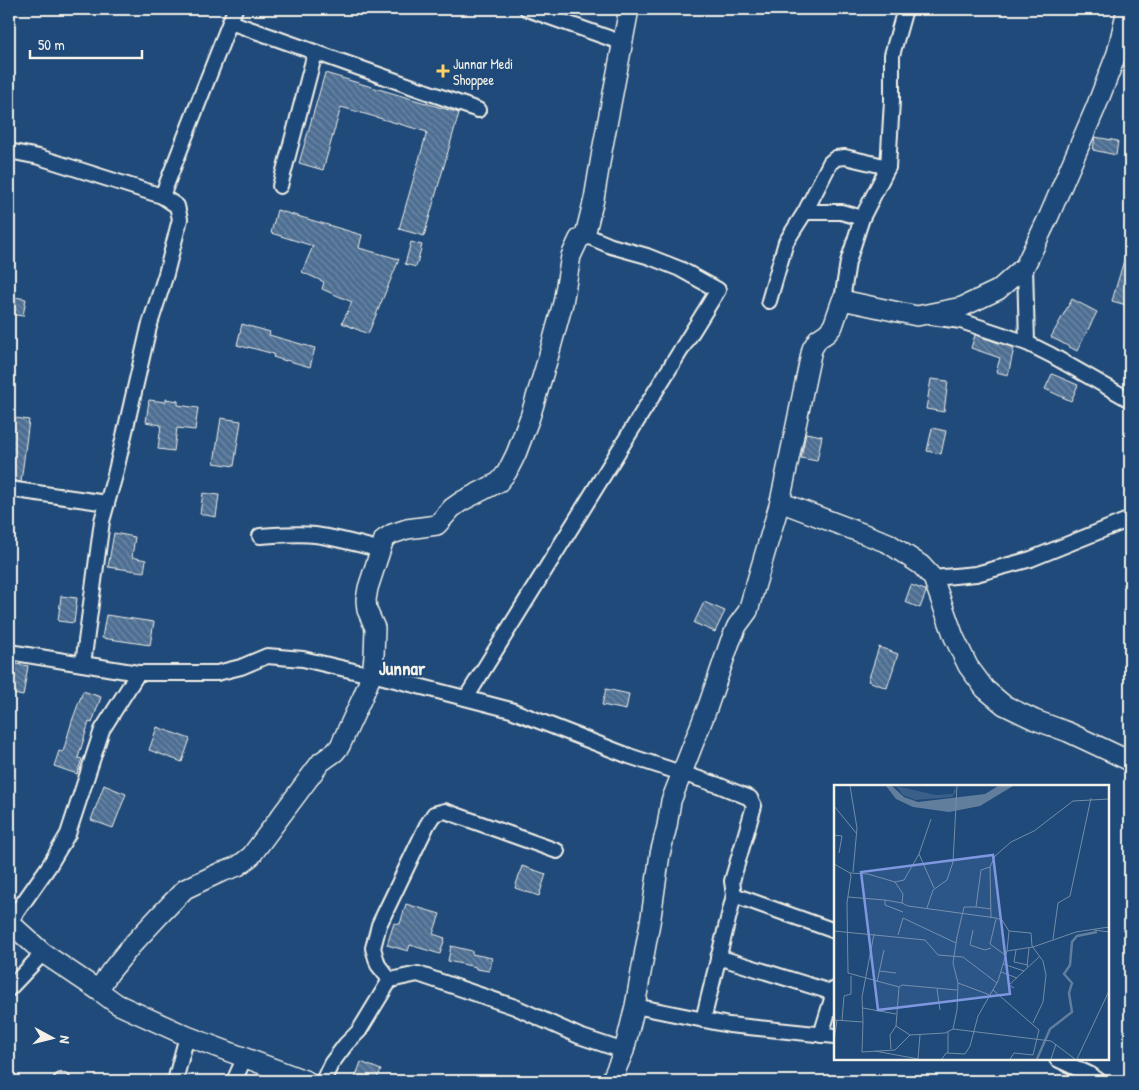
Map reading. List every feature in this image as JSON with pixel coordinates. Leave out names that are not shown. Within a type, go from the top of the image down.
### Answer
[{"type":"street","points":[[162,196],[235,9]]},
{"type":"street","points":[[527,9],[623,43]]},
{"type":"street","points":[[98,990],[132,945],[185,889],[238,866],[252,856],[321,762],[336,752],[340,746],[372,674],[375,628],[367,610],[366,600],[384,539],[407,529],[437,525],[452,508],[499,482],[507,472],[530,417],[548,358],[562,303],[571,256],[579,239],[585,235],[594,199],[629,9]]},
{"type":"street","points":[[611,1081],[624,1051],[635,1006],[670,801],[708,706],[730,642],[737,626],[748,610],[780,502],[812,349],[818,339],[827,334],[833,326],[842,300],[848,262],[862,218],[888,167],[892,101],[892,55],[904,9]]},
{"type":"street","points":[[917,316],[962,307],[998,290],[1025,266],[1049,216],[1117,53],[1127,9]]},
{"type":"street","points":[[230,22],[478,110]]},
{"type":"street","points":[[280,186],[315,53]]},
{"type":"street","points":[[9,151],[38,157],[162,196],[177,206],[180,219],[166,274],[149,327],[102,521],[83,664]]},
{"type":"street","points":[[769,301],[786,242],[805,212],[830,163],[836,158],[845,158],[888,167]]},
{"type":"street","points":[[805,212],[841,212],[862,218]]},
{"type":"street","points":[[466,698],[718,290],[680,269],[647,256],[611,246],[585,235]]},
{"type":"street","points":[[1025,266],[1027,343]]},
{"type":"street","points":[[842,300],[917,316],[961,321],[1027,343],[1130,400]]},
{"type":"street","points":[[9,489],[107,503]]},
{"type":"street","points":[[780,502],[888,543],[921,565],[933,578],[954,637],[968,666],[985,689],[1004,705],[1130,761]]},
{"type":"street","points":[[933,578],[976,574],[1031,559],[1130,520]]},
{"type":"street","points":[[260,536],[315,535],[381,550]]},
{"type":"street","points":[[9,652],[138,673],[218,673],[267,656],[303,659],[372,674],[510,710],[629,756],[718,785],[750,798],[754,806],[732,881],[734,895],[703,1020]]},
{"type":"street","points":[[138,673],[102,730],[68,834],[49,866],[9,922],[43,954],[117,1004],[187,1036],[307,1081]]},
{"type":"street","points":[[390,980],[378,965],[373,948],[378,925],[434,814],[445,811],[557,850]]},
{"type":"street","points":[[734,895],[834,931]]},
{"type":"street","points":[[9,989],[43,954]]},
{"type":"street","points":[[718,957],[834,991]]},
{"type":"street","points":[[323,1081],[331,1064],[346,1044],[359,1031],[390,980],[418,974],[515,1007],[580,1036],[624,1051]]},
{"type":"street","points":[[635,1006],[729,1026],[828,1035],[834,997]]},
{"type":"street","points":[[174,1081],[187,1036]]},
{"type":"street","points":[[234,1081],[245,1057]]},
{"type":"street","points":[[1059,1060],[1099,1081]]},
{"type":"building","points":[[325,73],[459,113],[424,236],[399,229],[427,132],[341,107],[323,170],[299,163]]},
{"type":"building","points":[[1095,137],[1118,141],[1116,155],[1093,150]]},
{"type":"building","points":[[277,210],[362,235],[359,248],[399,259],[368,334],[342,323],[352,302],[322,289],[324,282],[302,272],[313,246],[271,233]]},
{"type":"building","points":[[411,242],[422,245],[416,267],[405,264]]},
{"type":"building","points":[[1127,250],[1130,251],[1130,306],[1112,301]]},
{"type":"building","points":[[9,296],[26,299],[23,316],[9,314]]},
{"type":"building","points":[[1072,299],[1097,312],[1077,351],[1051,337]]},
{"type":"building","points":[[242,324],[270,332],[269,335],[315,348],[310,367],[273,357],[274,354],[237,345]]},
{"type":"building","points":[[975,335],[1014,348],[1008,375],[996,372],[1000,358],[971,348]]},
{"type":"building","points":[[1052,374],[1078,385],[1071,401],[1045,389]]},
{"type":"building","points":[[931,379],[948,381],[944,412],[926,409]]},
{"type":"building","points":[[166,399],[178,401],[178,405],[198,408],[195,430],[177,428],[174,451],[158,449],[161,425],[146,422],[149,400],[166,402]]},
{"type":"building","points":[[9,417],[29,420],[21,482],[9,480]]},
{"type":"building","points":[[221,418],[241,421],[234,466],[214,463]]},
{"type":"building","points":[[932,428],[946,431],[941,454],[927,451]]},
{"type":"building","points":[[806,433],[822,436],[817,461],[801,458]]},
{"type":"building","points":[[203,493],[219,495],[216,517],[200,514]]},
{"type":"building","points":[[114,533],[135,537],[132,557],[146,560],[144,572],[108,567]]},
{"type":"building","points":[[911,585],[926,592],[920,608],[905,602]]},
{"type":"building","points":[[61,596],[77,598],[74,623],[58,621]]},
{"type":"building","points":[[704,602],[725,611],[715,632],[694,623]]},
{"type":"building","points":[[106,615],[154,622],[150,645],[102,638]]},
{"type":"building","points":[[879,647],[898,654],[887,688],[868,681]]},
{"type":"building","points":[[9,663],[28,666],[23,696],[9,693]]},
{"type":"building","points":[[606,689],[629,694],[626,710],[602,705]]},
{"type":"building","points":[[83,691],[101,697],[92,723],[89,722],[78,758],[82,759],[77,774],[54,766],[59,751],[63,752]]},
{"type":"building","points":[[157,727],[190,739],[182,762],[149,750]]},
{"type":"building","points":[[104,785],[126,794],[113,828],[91,820]]},
{"type":"building","points":[[522,866],[546,874],[539,896],[515,888]]},
{"type":"building","points":[[406,904],[440,914],[433,934],[445,938],[440,954],[410,945],[408,951],[387,945],[394,923],[400,924]]},
{"type":"building","points":[[451,946],[472,951],[472,954],[492,958],[489,971],[448,961]]},
{"type":"building","points":[[361,1062],[381,1070],[376,1081],[354,1081]]},
{"type":"place","name":"Junnar Medi Shoppee","points":[[443,71]]},
{"type":"district","name":"Junnar","points":[[402,668]]}]
